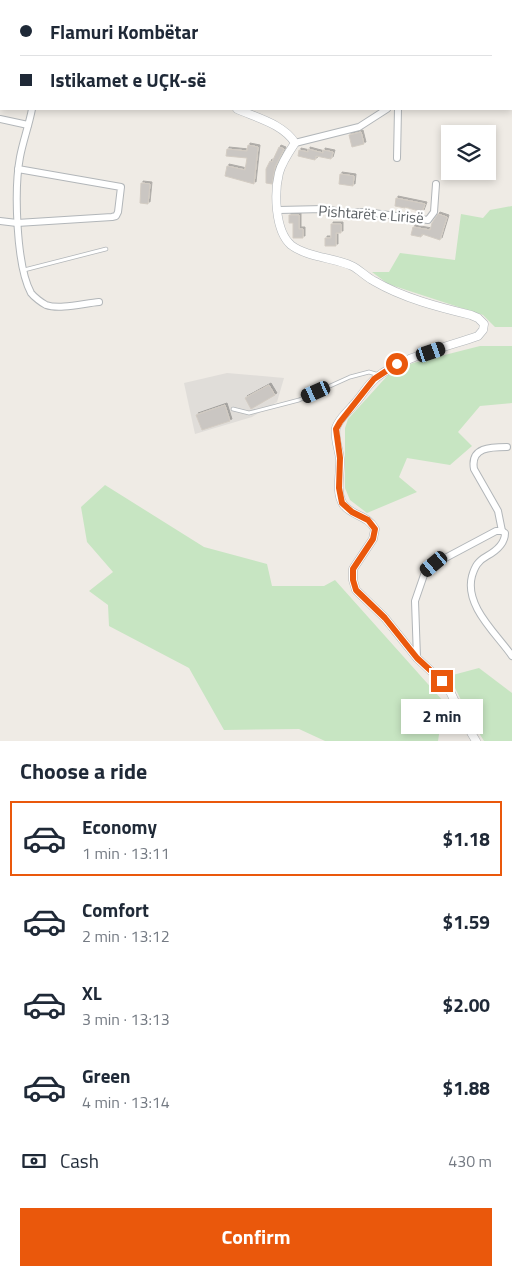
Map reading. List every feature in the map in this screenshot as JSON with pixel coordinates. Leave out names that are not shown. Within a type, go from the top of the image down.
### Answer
[{"type":"street","points":[[30,110],[18,170],[17,223],[23,270],[32,294],[46,305],[62,307],[100,302]]},
{"type":"street","points":[[239,110],[278,126],[289,134],[295,143]]},
{"type":"street","points":[[385,110],[359,127],[295,143],[279,172],[277,184],[280,231],[291,245],[311,254],[348,264],[373,281],[411,298],[471,315],[478,318],[484,324],[483,330],[478,336],[397,364],[374,379],[344,415],[336,429],[340,458],[339,488],[342,503],[352,512],[368,520],[375,529],[373,539],[353,569],[353,580],[356,590],[385,618],[417,658],[448,687],[476,741]]},
{"type":"street","points":[[397,158],[398,110]]},
{"type":"street","points":[[0,119],[28,125]]},
{"type":"street","points":[[0,221],[17,223],[116,216],[118,212],[121,187],[18,170]]},
{"type":"street","name":"Pishtarët e Lirisë","points":[[278,210],[365,212],[428,220],[434,212],[436,184]]},
{"type":"street","points":[[507,447],[490,447],[479,452],[473,462],[474,469],[498,511],[505,539],[499,548],[478,561],[470,582],[473,598],[480,613],[488,627],[512,656]]},
{"type":"street","points":[[417,658],[415,601],[425,572],[434,564],[496,531],[502,531]]},
{"type":"lane","points":[[23,270],[106,249]]},
{"type":"lane","points":[[233,409],[249,413],[299,400],[356,375],[369,372],[380,375]]},
{"type":"shaded area","points":[[227,373],[284,378],[277,402],[252,417],[195,434],[184,383]]},
{"type":"green space","points":[[512,206],[512,327],[495,327],[483,315],[388,284],[372,272],[389,272],[400,253],[455,260],[461,214],[483,218],[490,210]]},
{"type":"green space","points":[[480,346],[512,346],[512,403],[480,406],[458,432],[472,446],[450,465],[407,458],[399,477],[417,492],[367,513],[350,500],[345,488],[345,428],[348,419],[389,374],[413,363]]},
{"type":"green space","points":[[105,485],[204,547],[267,564],[272,586],[324,586],[335,580],[444,702],[438,741],[325,741],[299,729],[224,730],[189,668],[109,626],[108,605],[89,591],[113,572],[87,542],[81,507]]},
{"type":"green space","points":[[479,668],[512,693],[512,741],[484,741],[449,676]]},
{"type":"building","points":[[361,132],[364,144],[352,147],[349,135]]},
{"type":"building","points":[[248,145],[258,147],[254,184],[225,176],[227,166],[245,170],[247,158],[226,156],[227,149],[247,151]]},
{"type":"building","points":[[279,147],[284,149],[275,167],[272,184],[266,183],[266,169],[270,161],[272,162]]},
{"type":"building","points":[[308,149],[323,153],[323,150],[333,152],[331,159],[316,156],[315,160],[298,156],[299,150],[308,152]]},
{"type":"building","points":[[340,174],[354,176],[353,186],[339,184]]},
{"type":"building","points":[[141,183],[150,184],[148,204],[140,203]]},
{"type":"building","points":[[396,198],[425,204],[422,212],[395,206]]},
{"type":"building","points":[[438,214],[447,217],[440,240],[422,234],[421,237],[411,235],[413,227],[430,230]]},
{"type":"building","points":[[289,215],[299,215],[299,229],[303,229],[303,238],[293,238],[293,223],[289,223]]},
{"type":"building","points":[[331,224],[341,224],[341,233],[336,233],[336,246],[325,246],[325,238],[331,238]]},
{"type":"building","points":[[269,385],[275,395],[251,409],[245,398]]},
{"type":"building","points":[[225,405],[230,421],[202,430],[196,415]]},
{"type":"route","points":[[397,364],[374,379],[344,415],[336,429],[340,458],[339,488],[342,503],[352,512],[368,520],[375,529],[373,539],[353,569],[353,580],[356,590],[385,618],[417,658],[442,681]]}]
